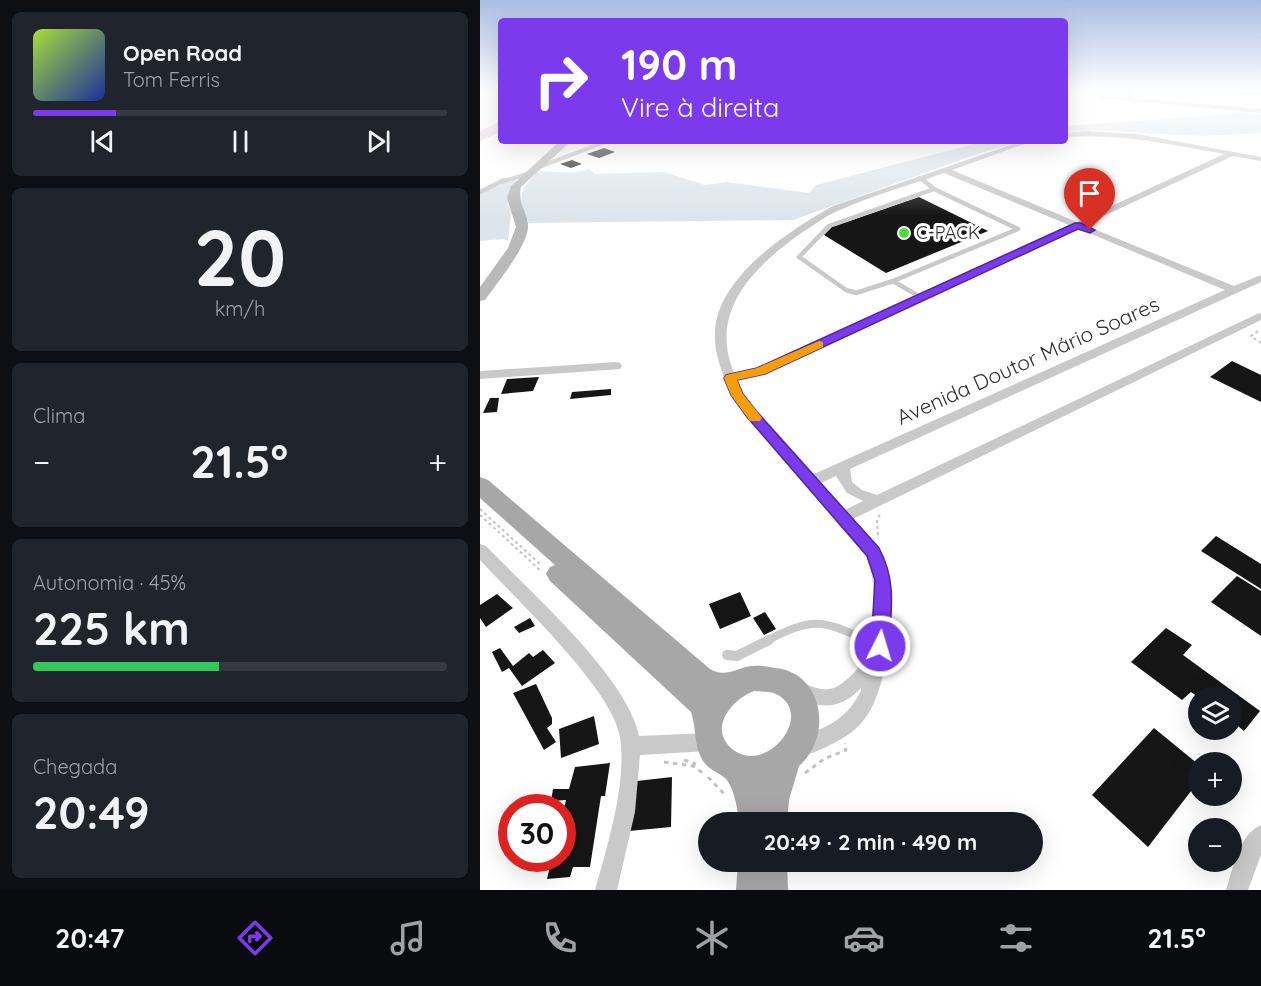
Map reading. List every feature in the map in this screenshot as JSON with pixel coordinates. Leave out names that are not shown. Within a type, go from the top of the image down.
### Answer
[{"type":"main road","points":[[480,485],[695,675],[718,686],[729,687],[753,678],[769,678],[784,682],[796,690],[804,702],[808,716],[806,732],[795,762],[773,800],[781,812]]},
{"type":"main road","points":[[480,503],[696,697],[703,705],[715,753],[724,762],[734,783],[754,805],[754,812]]},
{"type":"main road","points":[[709,731],[714,705],[724,692],[738,683]]},
{"type":"main road","points":[[734,783],[753,770],[795,762]]},
{"type":"main road","points":[[754,872],[754,890]]},
{"type":"main road","points":[[770,872],[770,890]]},
{"type":"street","points":[[1068,135],[1106,133],[1261,159]]},
{"type":"street","points":[[480,297],[514,248],[522,227],[513,198],[514,192],[532,170],[562,144]]},
{"type":"street","points":[[532,170],[601,144]]},
{"type":"street","points":[[795,762],[818,742],[844,738],[865,704],[873,687],[880,648],[884,580],[873,552],[737,395],[730,378],[720,336],[729,301],[748,272],[766,254],[824,213],[1020,144]]},
{"type":"street","points":[[730,378],[760,371],[1231,154]]},
{"type":"street","points":[[944,170],[1234,290]]},
{"type":"street","name":"Avenida Doutor Mário Soares","points":[[812,481],[1261,278]]},
{"type":"street","points":[[843,517],[881,504],[1261,316]]},
{"type":"street","points":[[480,375],[616,366]]},
{"type":"street","points":[[843,466],[842,475],[845,484],[852,491],[881,504]]},
{"type":"street","points":[[480,550],[567,642],[601,683],[621,714],[628,730],[630,745],[620,834],[606,890]]},
{"type":"street","points":[[796,690],[820,697],[834,696],[855,684],[880,648]]},
{"type":"street","points":[[630,745],[659,746],[709,731]]},
{"type":"street","points":[[1237,890],[1250,852],[1261,836]]},
{"type":"lane","points":[[480,192],[532,170]]},
{"type":"lane","points":[[919,178],[934,189],[1018,229],[893,281],[856,293],[846,290],[799,257],[830,226],[934,189]]},
{"type":"lane","points":[[893,281],[920,297]]},
{"type":"lane","points":[[727,655],[737,656],[782,633],[810,623],[830,624],[880,648]]},
{"type":"path","points":[[1250,329],[1261,324]]},
{"type":"path","points":[[1261,329],[1251,336],[1261,343]]},
{"type":"path","points":[[879,537],[877,521],[881,504]]},
{"type":"path","points":[[480,509],[547,574]]},
{"type":"path","points":[[480,515],[547,574]]},
{"type":"path","points":[[795,762],[808,769],[846,750],[844,738]]},
{"type":"path","points":[[659,746],[660,758],[688,761],[703,767],[725,787],[734,783]]},
{"type":"path","points":[[659,746],[651,761],[693,766],[718,786],[729,802]]},
{"type":"shaded area","points":[[1138,133],[1261,133],[1200,136]]},
{"type":"shaded area","points":[[974,144],[1011,144],[793,220],[529,223],[521,201],[526,185],[537,172],[569,172],[589,169],[595,174],[664,172],[705,185],[727,182],[809,193],[816,185]]},
{"type":"shaded area","points":[[518,176],[507,198],[511,213],[508,241],[503,239],[480,241],[480,194]]},
{"type":"building","points":[[604,148],[615,152],[599,158],[587,154]]},
{"type":"building","points":[[572,160],[582,164],[571,168],[560,164]]},
{"type":"building","name":"C-PACK","points":[[919,197],[988,231],[886,273],[824,235],[832,227]]},
{"type":"building","points":[[1232,361],[1261,375],[1261,402],[1210,377]]},
{"type":"building","points":[[539,377],[533,391],[501,394],[507,379]]},
{"type":"building","points":[[611,389],[611,395],[570,399],[572,392]]},
{"type":"building","points":[[490,398],[499,398],[497,412],[483,413]]},
{"type":"building","points":[[1216,536],[1261,564],[1261,589],[1201,551]]},
{"type":"building","points":[[1237,576],[1261,591],[1261,636],[1211,602]]},
{"type":"building","points":[[740,592],[751,616],[720,629],[709,604]]},
{"type":"building","points":[[497,594],[513,608],[486,627],[480,618],[480,605]]},
{"type":"building","points":[[765,612],[776,629],[764,635],[753,618]]},
{"type":"building","points":[[530,618],[535,626],[519,633],[514,627]]},
{"type":"building","points":[[1166,628],[1192,645],[1183,655],[1226,686],[1188,686],[1188,695],[1182,700],[1131,662]]},
{"type":"building","points":[[500,648],[513,666],[529,653],[533,657],[543,650],[555,663],[522,686],[509,668],[502,672],[492,652]]},
{"type":"building","points":[[536,684],[552,718],[552,724],[547,728],[556,742],[544,750],[513,693]]},
{"type":"building","points":[[1242,698],[1260,711],[1244,731],[1242,729]]},
{"type":"building","points":[[594,716],[599,744],[561,758],[559,729]]},
{"type":"building","points":[[1154,728],[1188,756],[1188,795],[1148,847],[1092,795]]},
{"type":"building","points":[[610,763],[605,796],[601,796],[590,867],[576,867],[576,794],[552,794],[553,789],[569,789],[575,767]]},
{"type":"building","points":[[672,777],[671,827],[629,831],[637,781]]},
{"type":"building","points":[[549,872],[572,872],[570,877],[547,879]]},
{"type":"waterway","points":[[480,137],[488,133]]},
{"type":"slow traffic","points":[[755,418],[737,395],[730,378],[760,371],[819,344]]},
{"type":"place","name":"C-PACK","points":[[904,233]]},
{"type":"route","points":[[880,646],[884,580],[873,552],[752,414],[737,395],[730,378],[760,371],[1078,225],[1090,230]]}]
